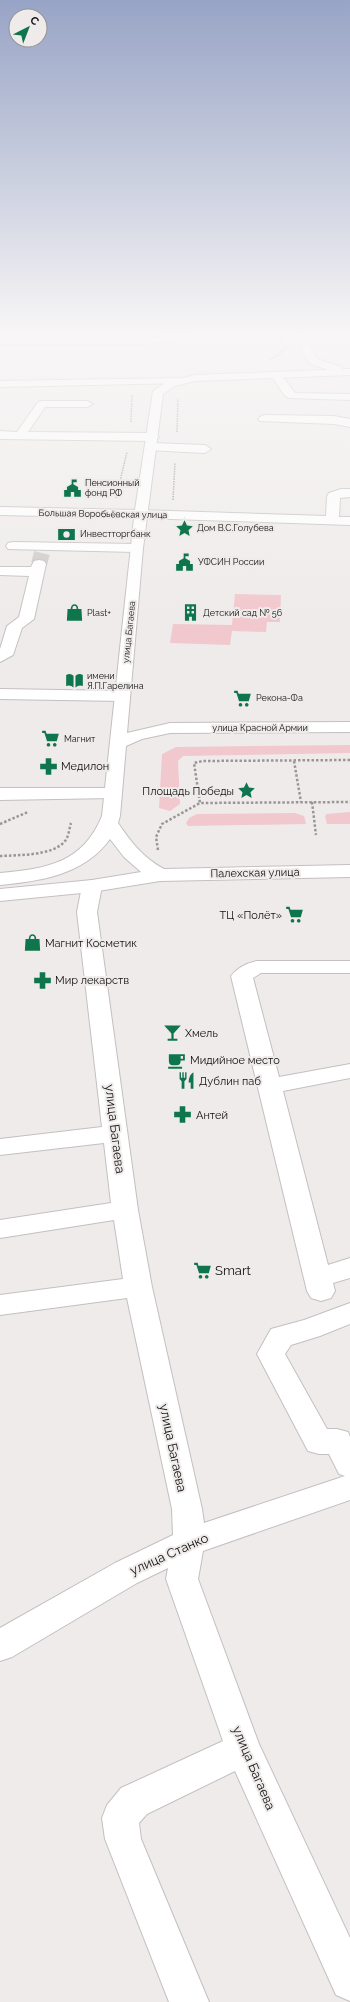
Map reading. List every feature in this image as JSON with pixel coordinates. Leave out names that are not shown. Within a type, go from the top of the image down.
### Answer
[{"type":"main road","points":[[20,436],[25,429]]},
{"type":"main road","name":"улица Багаева","points":[[109,824],[136,548],[154,429]]},
{"type":"main road","points":[[0,435],[153,442],[205,449]]},
{"type":"main road","points":[[332,520],[334,496],[341,493],[350,493]]},
{"type":"main road","name":"Большая Воробьёвская улица","points":[[0,511],[350,521]]},
{"type":"main road","points":[[13,546],[41,559]]},
{"type":"main road","points":[[0,571],[41,559],[136,548]]},
{"type":"main road","points":[[0,657],[7,652],[15,626],[26,619],[41,559]]},
{"type":"main road","points":[[0,694],[122,696]]},
{"type":"main road","name":"улица Красной Армии","points":[[122,696],[128,715],[142,723],[170,728],[350,727]]},
{"type":"main road","name":"улица Красной Армии","points":[[118,743],[137,735],[170,728]]},
{"type":"main road","points":[[0,794],[113,793]]},
{"type":"main road","points":[[0,879],[42,874],[72,863],[94,848],[101,840],[109,824],[129,854],[142,865],[160,875]]},
{"type":"main road","name":"Палехская улица","points":[[0,895],[92,886],[160,875],[350,871]]},
{"type":"main road","name":"улица Багаева","points":[[92,886],[88,912],[125,1210],[138,1287],[187,1510],[189,1542],[182,1579],[243,1749],[350,1981]]},
{"type":"main road","points":[[350,967],[256,967],[242,976],[319,1284],[350,1268]]},
{"type":"main road","points":[[270,1086],[350,1071]]},
{"type":"main road","points":[[0,1147],[116,1133]]},
{"type":"main road","points":[[0,1229],[70,1217],[125,1210]]},
{"type":"main road","points":[[0,1305],[138,1287]]},
{"type":"main road","points":[[350,1313],[310,1329],[281,1337],[271,1354],[319,1442],[337,1441],[350,1465]]},
{"type":"main road","name":"улица Станко","points":[[0,1646],[126,1573],[189,1542],[350,1487]]},
{"type":"main road","points":[[189,2002],[123,1839],[120,1818],[134,1801],[243,1749]]},
{"type":"path","points":[[200,803],[194,763],[197,762],[350,760]]},
{"type":"path","points":[[294,761],[301,802]]},
{"type":"path","points":[[312,802],[316,835]]},
{"type":"path","points":[[159,855],[156,837],[162,824],[200,803],[350,802]]},
{"type":"path","points":[[0,856],[39,853],[54,848],[65,841],[71,823]]},
{"type":"shaded area","points":[[235,594],[281,595],[280,622],[267,622],[266,632],[232,631],[230,645],[170,643],[173,624],[232,625]]},
{"type":"shaded area","points":[[350,745],[350,753],[183,756],[178,761],[180,804],[170,811],[159,808],[162,754],[176,747]]},
{"type":"shaded area","points":[[350,812],[350,824],[327,824],[325,816],[327,814]]},
{"type":"shaded area","points":[[295,813],[304,816],[306,824],[188,826],[186,823],[189,818],[197,814]]},
{"type":"tunnel","points":[[39,564],[42,553]]},
{"type":"place","name":"Пенсионный фонд РФ","points":[[72,488]]},
{"type":"place","name":"Дом В.С.Голубева","points":[[184,528]]},
{"type":"place","name":"Инвестторгбанк","points":[[67,534]]},
{"type":"place","name":"УФСИН России","points":[[185,562]]},
{"type":"place","name":"Plast+","points":[[74,613]]},
{"type":"place","name":"Детский сад № 56","points":[[190,613]]},
{"type":"place","name":"имени Я.П.Гарелина","points":[[74,681]]},
{"type":"place","name":"Рекона-Фа","points":[[243,698]]},
{"type":"place","name":"Магнит","points":[[51,739]]},
{"type":"place","name":"Медилон","points":[[48,766]]},
{"type":"place","name":"Площадь Победы","points":[[247,791]]},
{"type":"place","name":"ТЦ «Полёт»","points":[[295,915]]},
{"type":"place","name":"Магнит Косметик","points":[[32,943]]},
{"type":"place","name":"Мир лекарств","points":[[42,980]]},
{"type":"place","name":"Хмель","points":[[172,1033]]},
{"type":"place","name":"Мидийное место","points":[[177,1060]]},
{"type":"place","name":"Дублин паб","points":[[186,1081]]},
{"type":"place","name":"Антей","points":[[183,1115]]},
{"type":"place","name":"Smart","points":[[202,1270]]}]
